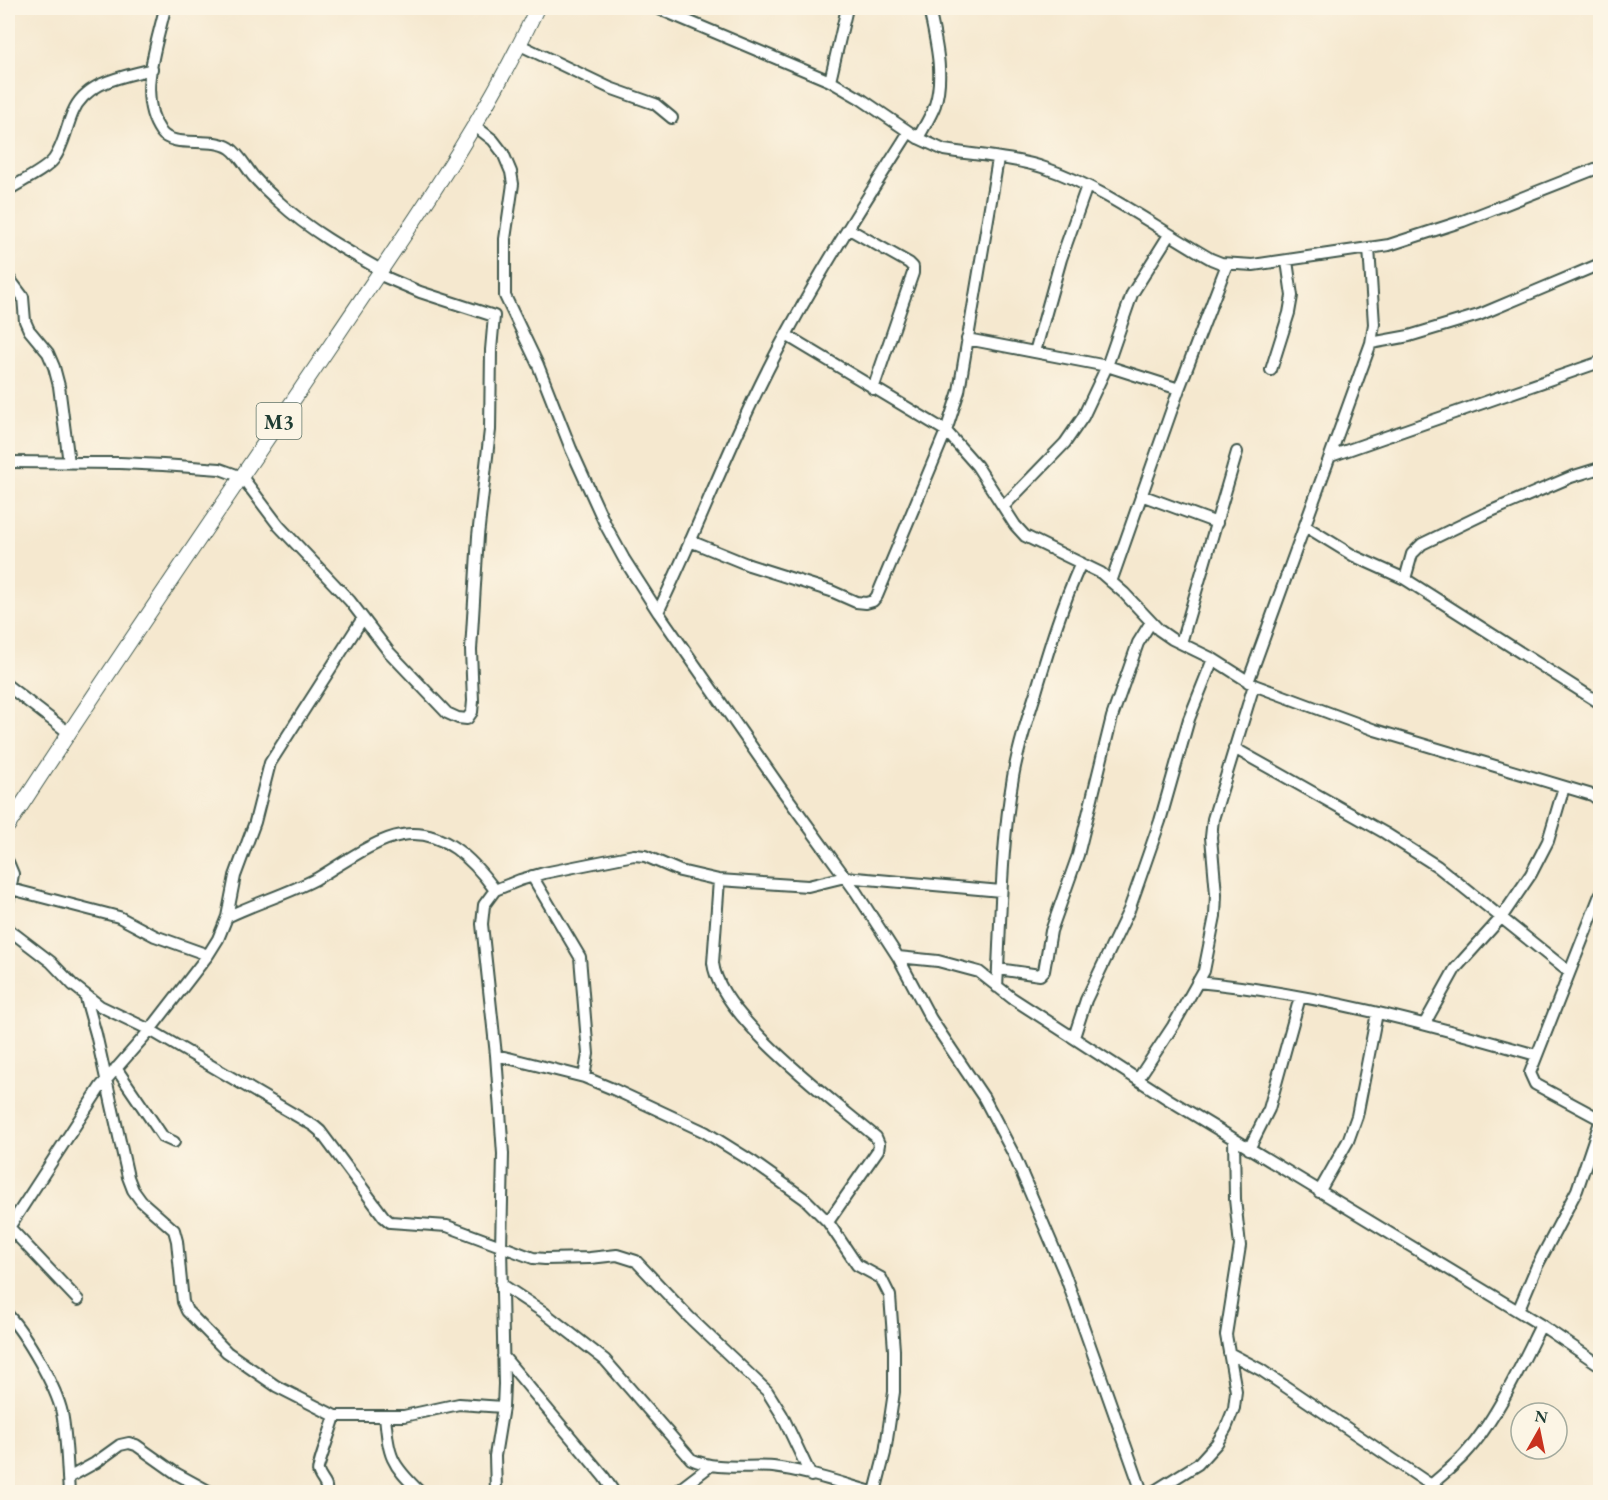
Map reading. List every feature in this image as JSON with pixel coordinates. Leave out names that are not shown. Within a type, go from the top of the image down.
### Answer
[{"type":"main road","name":"M3","points":[[8,826],[475,126],[520,45],[537,8]]},
{"type":"street","points":[[165,8],[149,89],[151,109],[165,136],[171,140],[224,145],[234,151],[256,179],[303,223],[379,272],[420,292],[494,316],[514,317]]},
{"type":"street","points":[[657,8],[830,81],[914,135],[944,150],[1041,166],[1087,186],[1211,260],[1227,264],[1253,265],[1389,245],[1425,234],[1600,167]]},
{"type":"street","points":[[830,81],[847,8]]},
{"type":"street","points":[[658,612],[683,561],[716,481],[786,335],[849,229],[934,106],[938,91],[939,61],[929,8]]},
{"type":"street","points":[[520,45],[610,88],[655,104],[672,118]]},
{"type":"street","points":[[8,190],[54,160],[63,144],[73,112],[88,91],[104,83],[152,69]]},
{"type":"street","points":[[475,126],[493,140],[503,153],[511,172],[513,184],[505,239],[505,296],[538,365],[571,449],[606,526],[658,612],[845,877],[898,957],[931,1019],[984,1098],[1014,1155],[1064,1272],[1142,1492]]},
{"type":"street","points":[[690,541],[750,565],[831,591],[856,602],[873,601],[886,578],[946,431],[959,391],[998,159]]},
{"type":"street","points":[[1035,352],[1061,259],[1087,186]]},
{"type":"street","points":[[849,229],[909,262],[913,267],[913,273],[873,389]]},
{"type":"street","points":[[1004,506],[1065,443],[1083,417],[1107,366],[1132,294],[1169,235]]},
{"type":"street","points":[[1138,1079],[1173,1026],[1204,971],[1208,959],[1216,894],[1211,837],[1213,819],[1251,683],[1371,343],[1374,324],[1369,248]]},
{"type":"street","points":[[1271,370],[1289,314],[1292,296],[1287,261]]},
{"type":"street","points":[[1111,582],[1179,388],[1227,264]]},
{"type":"street","points":[[1371,343],[1409,336],[1479,315],[1600,264]]},
{"type":"street","points":[[8,277],[22,297],[25,321],[29,330],[48,353],[54,367],[59,386],[69,463]]},
{"type":"street","points":[[8,462],[120,463],[220,469],[231,471],[242,477],[279,526],[350,601],[389,652],[447,712],[458,718],[467,719],[472,712],[473,701],[472,629],[490,430],[491,350],[494,316]]},
{"type":"street","points":[[786,335],[946,431],[977,466],[1015,525],[1025,536],[1101,573],[1159,630],[1180,643],[1213,659],[1251,683],[1376,730],[1592,795],[1600,801]]},
{"type":"street","points":[[967,339],[1107,366],[1179,388]]},
{"type":"street","points":[[1331,456],[1600,362]]},
{"type":"street","points":[[1180,643],[1237,452]]},
{"type":"street","points":[[1405,579],[1412,554],[1422,544],[1482,515],[1571,477],[1600,468]]},
{"type":"street","points":[[1141,495],[1217,523]]},
{"type":"street","points":[[1305,526],[1354,556],[1405,579],[1600,703]]},
{"type":"street","points":[[998,987],[1001,891],[1013,776],[1049,648],[1065,598],[1081,563]]},
{"type":"street","points":[[78,1300],[8,1228],[106,1079],[150,1030],[218,939],[227,917],[235,876],[255,822],[270,763],[363,618]]},
{"type":"street","points":[[998,969],[1040,975],[1044,972],[1052,931],[1078,855],[1112,717],[1138,643],[1150,622]]},
{"type":"street","points":[[1074,1037],[1086,1000],[1129,910],[1160,821],[1189,719],[1213,659]]},
{"type":"street","points":[[8,686],[69,733]]},
{"type":"street","points":[[1234,748],[1394,838],[1437,866],[1569,972]]},
{"type":"street","points":[[1425,1023],[1455,969],[1501,918],[1531,874],[1548,841],[1564,787]]},
{"type":"street","points":[[227,917],[280,896],[380,843],[401,835],[422,834],[442,840],[457,849],[480,869],[495,890]]},
{"type":"street","points":[[496,1492],[495,1456],[503,1407],[501,1247],[503,1154],[496,1055],[482,924],[484,905],[495,890],[532,876],[634,855],[645,856],[680,872],[718,880],[808,886],[845,877],[1001,891]]},
{"type":"street","points":[[8,862],[14,874],[8,902]]},
{"type":"street","points":[[532,876],[580,957],[588,1054],[584,1077]]},
{"type":"street","points":[[718,880],[713,963],[716,974],[731,1002],[764,1041],[876,1137],[879,1144],[878,1150],[828,1222]]},
{"type":"street","points":[[10,889],[119,917],[155,936],[208,955]]},
{"type":"street","points":[[1518,1311],[1537,1266],[1577,1191],[1600,1120],[1535,1084],[1530,1073],[1600,895]]},
{"type":"street","points":[[8,928],[51,962],[85,995],[100,1006],[150,1030],[314,1126],[390,1222],[447,1226],[519,1254],[545,1259],[618,1255],[636,1261],[689,1317],[767,1391],[782,1415],[811,1476]]},
{"type":"street","points":[[898,957],[938,961],[970,969],[986,977],[1138,1079],[1319,1192],[1541,1325],[1598,1363],[1600,1350]]},
{"type":"street","points":[[1197,982],[1249,987],[1425,1023],[1536,1055]]},
{"type":"street","points":[[85,995],[124,1164],[133,1190],[141,1201],[174,1230],[183,1302],[187,1311],[227,1352],[276,1386],[335,1416],[418,1414],[459,1404],[503,1407]]},
{"type":"street","points":[[1250,1149],[1269,1109],[1300,997]]},
{"type":"street","points":[[1319,1192],[1348,1141],[1357,1116],[1377,1013]]},
{"type":"street","points":[[496,1055],[584,1077],[705,1132],[805,1199],[828,1222],[857,1265],[881,1278],[890,1296],[894,1392],[885,1453],[874,1492],[772,1467],[710,1466],[691,1459],[681,1451],[605,1359],[542,1311],[501,1284]]},
{"type":"street","points":[[116,1068],[163,1137],[174,1142]]},
{"type":"street","points":[[1153,1492],[1198,1464],[1217,1443],[1234,1408],[1236,1391],[1226,1335],[1240,1246],[1235,1198],[1234,1139]]},
{"type":"street","points":[[8,1315],[22,1334],[57,1398],[62,1414],[69,1492]]},
{"type":"street","points":[[1229,1353],[1261,1370],[1434,1489],[1466,1453],[1484,1428],[1509,1387],[1541,1325]]},
{"type":"street","points":[[503,1356],[614,1492]]},
{"type":"street","points":[[326,1492],[327,1487],[318,1467],[327,1446],[335,1416]]},
{"type":"street","points":[[385,1416],[389,1451],[393,1460],[420,1492]]},
{"type":"street","points":[[68,1478],[95,1463],[120,1445],[129,1443],[136,1445],[177,1474],[210,1492]]},
{"type":"street","points":[[676,1492],[710,1466]]}]
